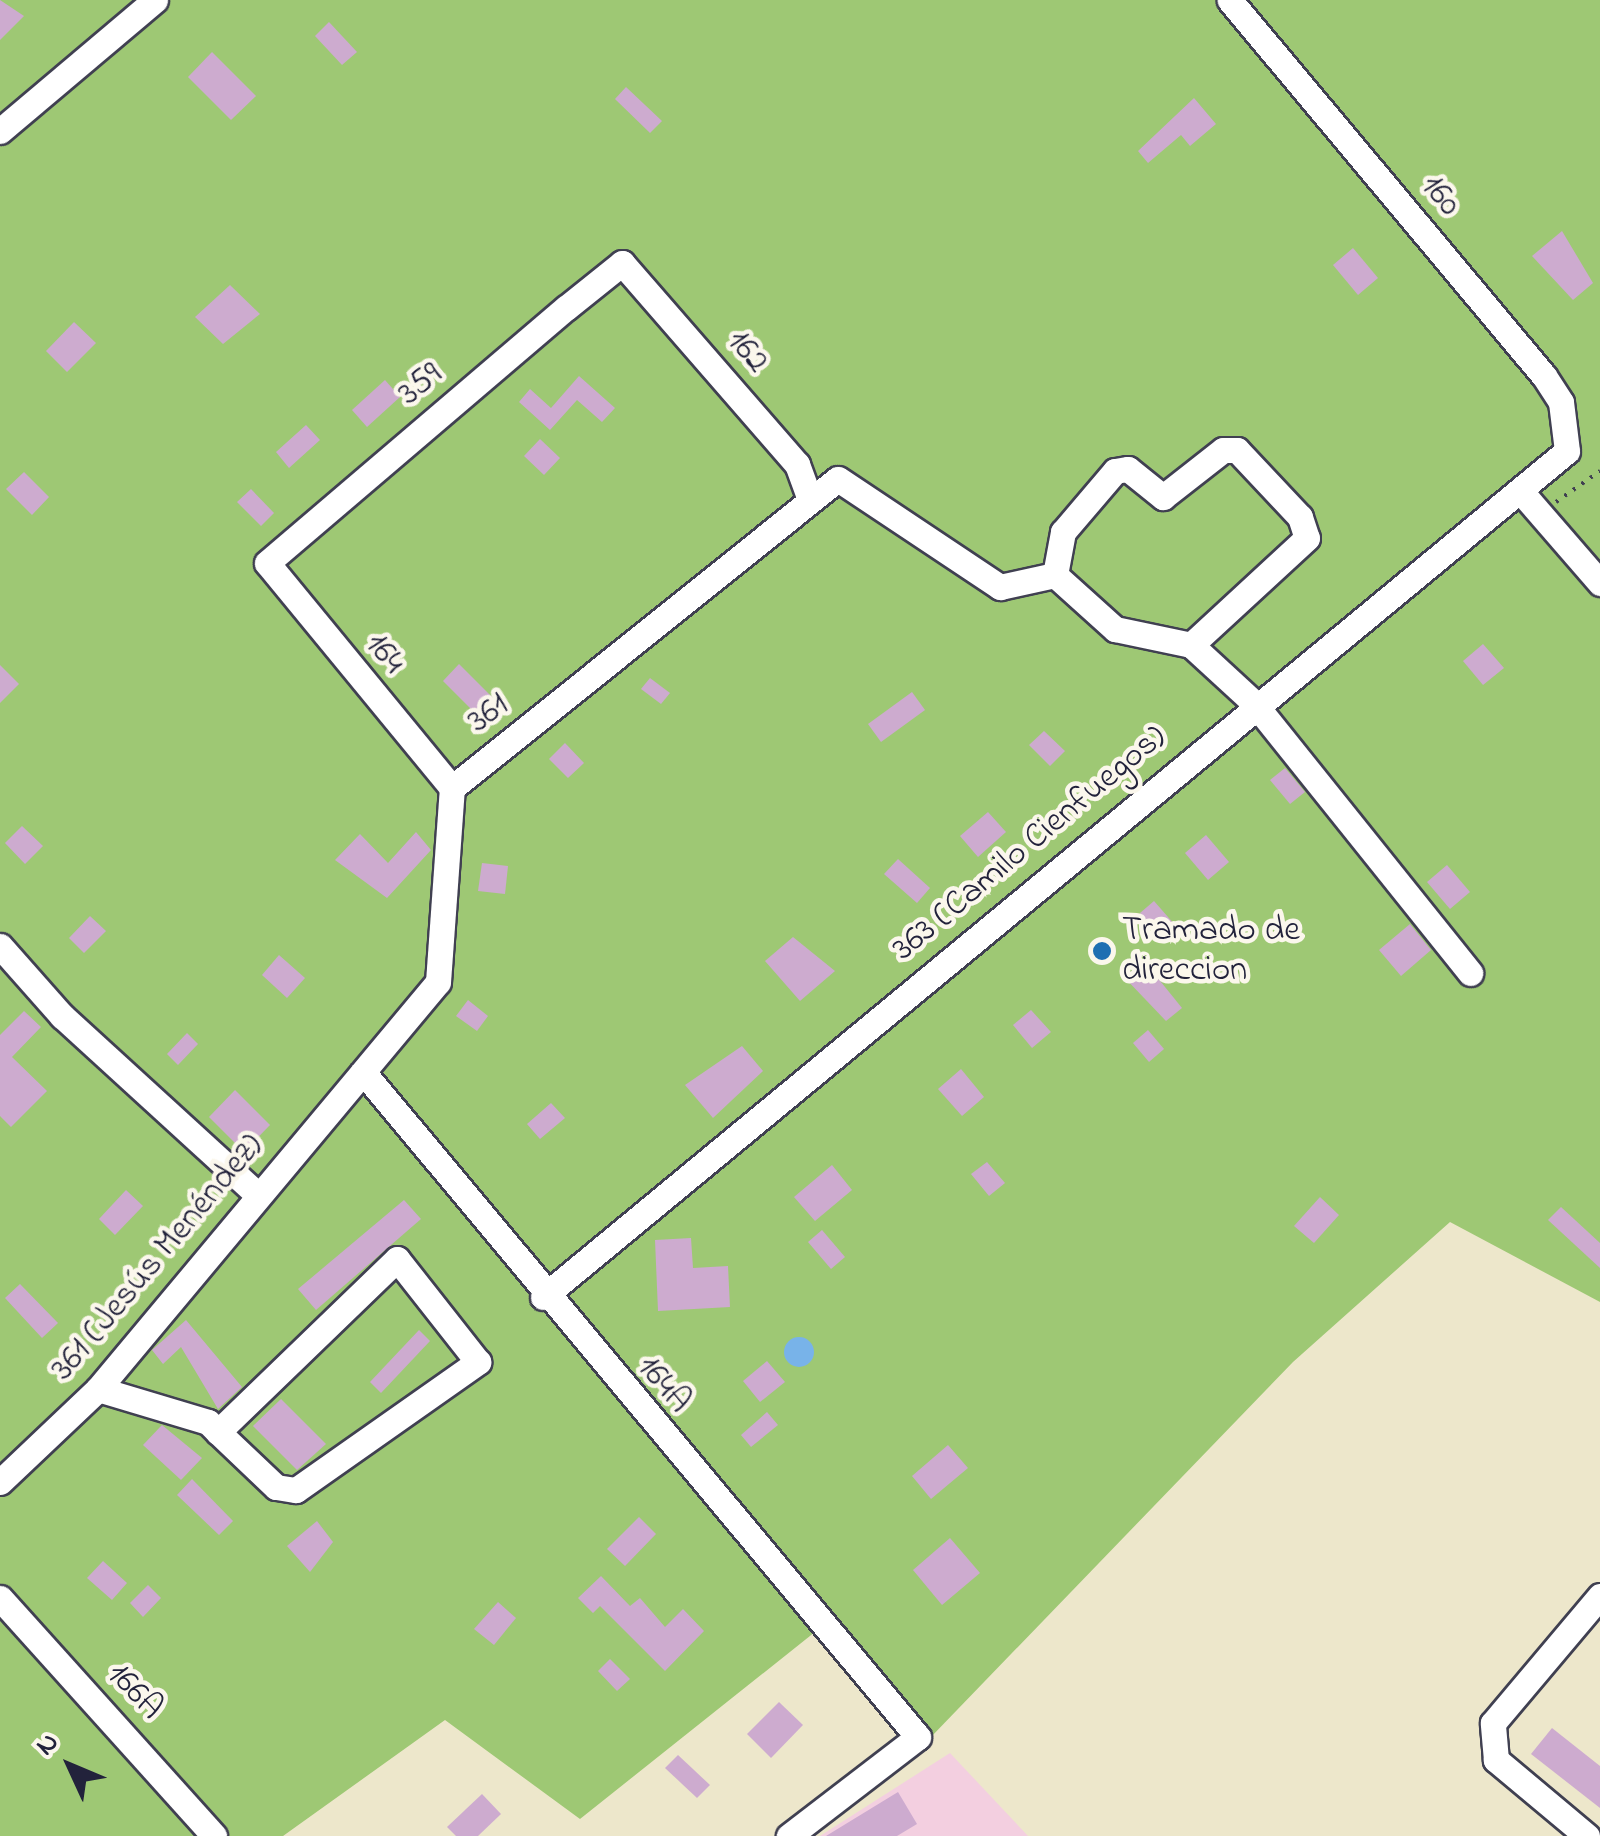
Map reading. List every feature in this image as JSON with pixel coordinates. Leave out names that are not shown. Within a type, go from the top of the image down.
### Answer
[{"type":"street","points":[[0,131],[155,0]]},
{"type":"street","name":"160","points":[[1230,0],[1544,376],[1561,402],[1567,451]]},
{"type":"street","name":"162","points":[[622,263],[797,464],[808,494]]},
{"type":"street","name":"359","points":[[267,563],[622,263]]},
{"type":"street","points":[[1055,575],[1063,532],[1115,471],[1128,469],[1164,497],[1224,450],[1236,450],[1300,517],[1306,538],[1191,645]]},
{"type":"street","name":"363 (Camilo Cienfuegos)","points":[[542,1297],[1254,703],[1531,503],[1567,451]]},
{"type":"street","points":[[808,494],[838,478],[1000,588],[1055,575]]},
{"type":"street","name":"361","points":[[452,788],[808,494]]},
{"type":"street","points":[[1531,503],[1600,583]]},
{"type":"street","name":"164","points":[[267,563],[452,788]]},
{"type":"street","points":[[1055,575],[1115,630],[1191,645],[1254,703],[1470,973]]},
{"type":"street","points":[[362,1072],[438,982],[452,788]]},
{"type":"street","points":[[0,946],[62,1016],[257,1194]]},
{"type":"street","name":"164A","points":[[362,1072],[542,1297],[918,1738],[789,1836]]},
{"type":"street","name":"361 (Jesús Menéndez)","points":[[0,1482],[98,1389],[362,1072]]},
{"type":"street","points":[[98,1389],[218,1432],[276,1487],[296,1490],[478,1362],[397,1258],[218,1432]]},
{"type":"street","points":[[1587,1836],[1496,1760],[1493,1723],[1600,1596]]},
{"type":"street","name":"166A","points":[[0,1598],[214,1836]]},
{"type":"path","points":[[1531,503],[1600,470]]},
{"type":"shaded area","points":[[950,1753],[1028,1836],[820,1836]]},
{"type":"green space","points":[[0,0],[1600,0],[1600,1302],[1450,1222],[1293,1362],[930,1738],[830,1620],[580,1819],[445,1720],[283,1836],[0,1836]]},
{"type":"water","points":[[799,1337],[810,1341],[814,1352],[810,1363],[799,1367],[788,1363],[784,1352],[788,1341]]},
{"type":"building","points":[[0,0],[24,16],[0,40]]},
{"type":"building","points":[[329,22],[357,52],[342,65],[315,36]]},
{"type":"building","points":[[212,52],[256,96],[231,120],[188,77]]},
{"type":"building","points":[[626,87],[662,121],[650,133],[615,99]]},
{"type":"building","points":[[1194,98],[1216,124],[1190,146],[1181,135],[1148,163],[1138,151]]},
{"type":"building","points":[[1562,231],[1593,283],[1573,300],[1532,256]]},
{"type":"building","points":[[1353,248],[1378,278],[1358,295],[1333,265]]},
{"type":"building","points":[[230,285],[260,314],[223,344],[195,317]]},
{"type":"building","points":[[74,322],[96,343],[67,372],[46,351]]},
{"type":"building","points":[[579,376],[615,408],[602,422],[577,400],[550,430],[519,402],[530,389],[551,408]]},
{"type":"building","points":[[385,380],[400,397],[367,427],[352,410]]},
{"type":"building","points":[[306,425],[320,440],[289,468],[276,452]]},
{"type":"building","points":[[540,439],[560,458],[544,475],[524,456]]},
{"type":"building","points":[[24,472],[49,497],[32,515],[6,489]]},
{"type":"building","points":[[251,489],[274,513],[261,526],[237,502]]},
{"type":"building","points":[[1483,644],[1504,668],[1483,685],[1463,661]]},
{"type":"building","points":[[459,664],[498,703],[481,719],[443,681]]},
{"type":"building","points":[[0,665],[19,684],[0,703]]},
{"type":"building","points":[[650,678],[670,693],[661,704],[641,689]]},
{"type":"building","points":[[912,692],[925,710],[881,742],[868,724]]},
{"type":"building","points":[[1044,731],[1065,751],[1050,766],[1029,745]]},
{"type":"building","points":[[565,743],[584,763],[568,778],[549,759]]},
{"type":"building","points":[[1285,768],[1305,792],[1290,804],[1270,780]]},
{"type":"building","points":[[988,812],[1006,832],[978,857],[960,836]]},
{"type":"building","points":[[22,826],[43,846],[25,864],[5,843]]},
{"type":"building","points":[[416,832],[431,850],[387,898],[335,860],[360,834],[388,863]]},
{"type":"building","points":[[1206,835],[1229,862],[1208,880],[1185,853]]},
{"type":"building","points":[[898,859],[930,888],[917,903],[884,874]]},
{"type":"building","points":[[482,863],[508,866],[505,894],[478,891]]},
{"type":"building","points":[[1447,865],[1470,892],[1450,909],[1427,882]]},
{"type":"building","points":[[1154,901],[1175,925],[1160,937],[1140,913]]},
{"type":"building","points":[[90,916],[106,931],[84,953],[69,938]]},
{"type":"building","points":[[1410,924],[1431,950],[1401,976],[1379,950]]},
{"type":"building","points":[[793,937],[835,971],[800,1001],[765,961]]},
{"type":"building","points":[[279,955],[305,978],[287,998],[262,975]]},
{"type":"building","points":[[1144,961],[1182,1008],[1166,1021],[1124,977]]},
{"type":"building","points":[[468,1000],[488,1016],[477,1031],[456,1016]]},
{"type":"building","points":[[1031,1010],[1051,1032],[1032,1048],[1013,1025]]},
{"type":"building","points":[[24,1011],[41,1027],[12,1057],[47,1091],[11,1127],[0,1116],[0,1035]]},
{"type":"building","points":[[1148,1030],[1164,1049],[1149,1062],[1133,1043]]},
{"type":"building","points":[[187,1033],[198,1044],[178,1065],[167,1054]]},
{"type":"building","points":[[742,1046],[763,1071],[713,1118],[685,1085]]},
{"type":"building","points":[[961,1069],[984,1097],[962,1116],[938,1089]]},
{"type":"building","points":[[235,1090],[270,1125],[244,1152],[209,1117]]},
{"type":"building","points":[[551,1103],[565,1118],[540,1139],[527,1124]]},
{"type":"building","points":[[987,1162],[1005,1183],[989,1196],[971,1174]]},
{"type":"building","points":[[832,1165],[852,1190],[815,1221],[794,1197]]},
{"type":"building","points":[[126,1190],[143,1206],[115,1235],[99,1219]]},
{"type":"building","points":[[1320,1197],[1339,1215],[1314,1243],[1294,1226]]},
{"type":"building","points":[[404,1200],[421,1219],[316,1310],[298,1289]]},
{"type":"building","points":[[1561,1207],[1600,1243],[1600,1268],[1548,1220]]},
{"type":"building","points":[[822,1230],[845,1257],[831,1269],[808,1242]]},
{"type":"building","points":[[691,1238],[693,1268],[728,1266],[730,1307],[658,1311],[655,1240]]},
{"type":"building","points":[[20,1284],[58,1323],[42,1338],[5,1298]]},
{"type":"building","points":[[186,1320],[242,1387],[218,1409],[181,1347],[163,1364],[152,1350]]},
{"type":"building","points":[[419,1330],[430,1341],[381,1393],[370,1382]]},
{"type":"building","points":[[767,1361],[785,1382],[760,1402],[743,1381]]},
{"type":"building","points":[[281,1399],[326,1444],[297,1470],[253,1426]]},
{"type":"building","points":[[767,1412],[778,1425],[751,1447],[741,1435]]},
{"type":"building","points":[[162,1425],[202,1458],[181,1480],[143,1445]]},
{"type":"building","points":[[948,1445],[968,1468],[931,1499],[912,1476]]},
{"type":"building","points":[[192,1479],[233,1521],[219,1535],[177,1495]]},
{"type":"building","points":[[639,1517],[656,1534],[625,1566],[607,1549]]},
{"type":"building","points":[[317,1521],[333,1542],[310,1572],[287,1546]]},
{"type":"building","points":[[950,1538],[980,1573],[942,1605],[913,1570]]},
{"type":"building","points":[[103,1561],[127,1583],[112,1600],[87,1578]]},
{"type":"building","points":[[601,1576],[630,1606],[640,1598],[665,1627],[683,1609],[704,1631],[665,1671],[600,1606],[593,1613],[578,1598]]},
{"type":"building","points":[[148,1585],[161,1598],[143,1617],[130,1603]]},
{"type":"building","points":[[498,1602],[516,1618],[494,1645],[474,1629]]},
{"type":"building","points":[[610,1659],[630,1679],[617,1691],[598,1671]]},
{"type":"building","points":[[779,1702],[803,1725],[771,1758],[747,1734]]},
{"type":"building","points":[[1552,1728],[1600,1766],[1600,1808],[1531,1754]]},
{"type":"building","points":[[678,1755],[710,1785],[697,1798],[665,1768]]},
{"type":"building","points":[[898,1792],[917,1824],[897,1836],[826,1836]]},
{"type":"building","points":[[482,1794],[501,1814],[478,1836],[456,1836],[447,1827]]},
{"type":"place","name":"Tramado de direccion","points":[[1102,951]]}]
